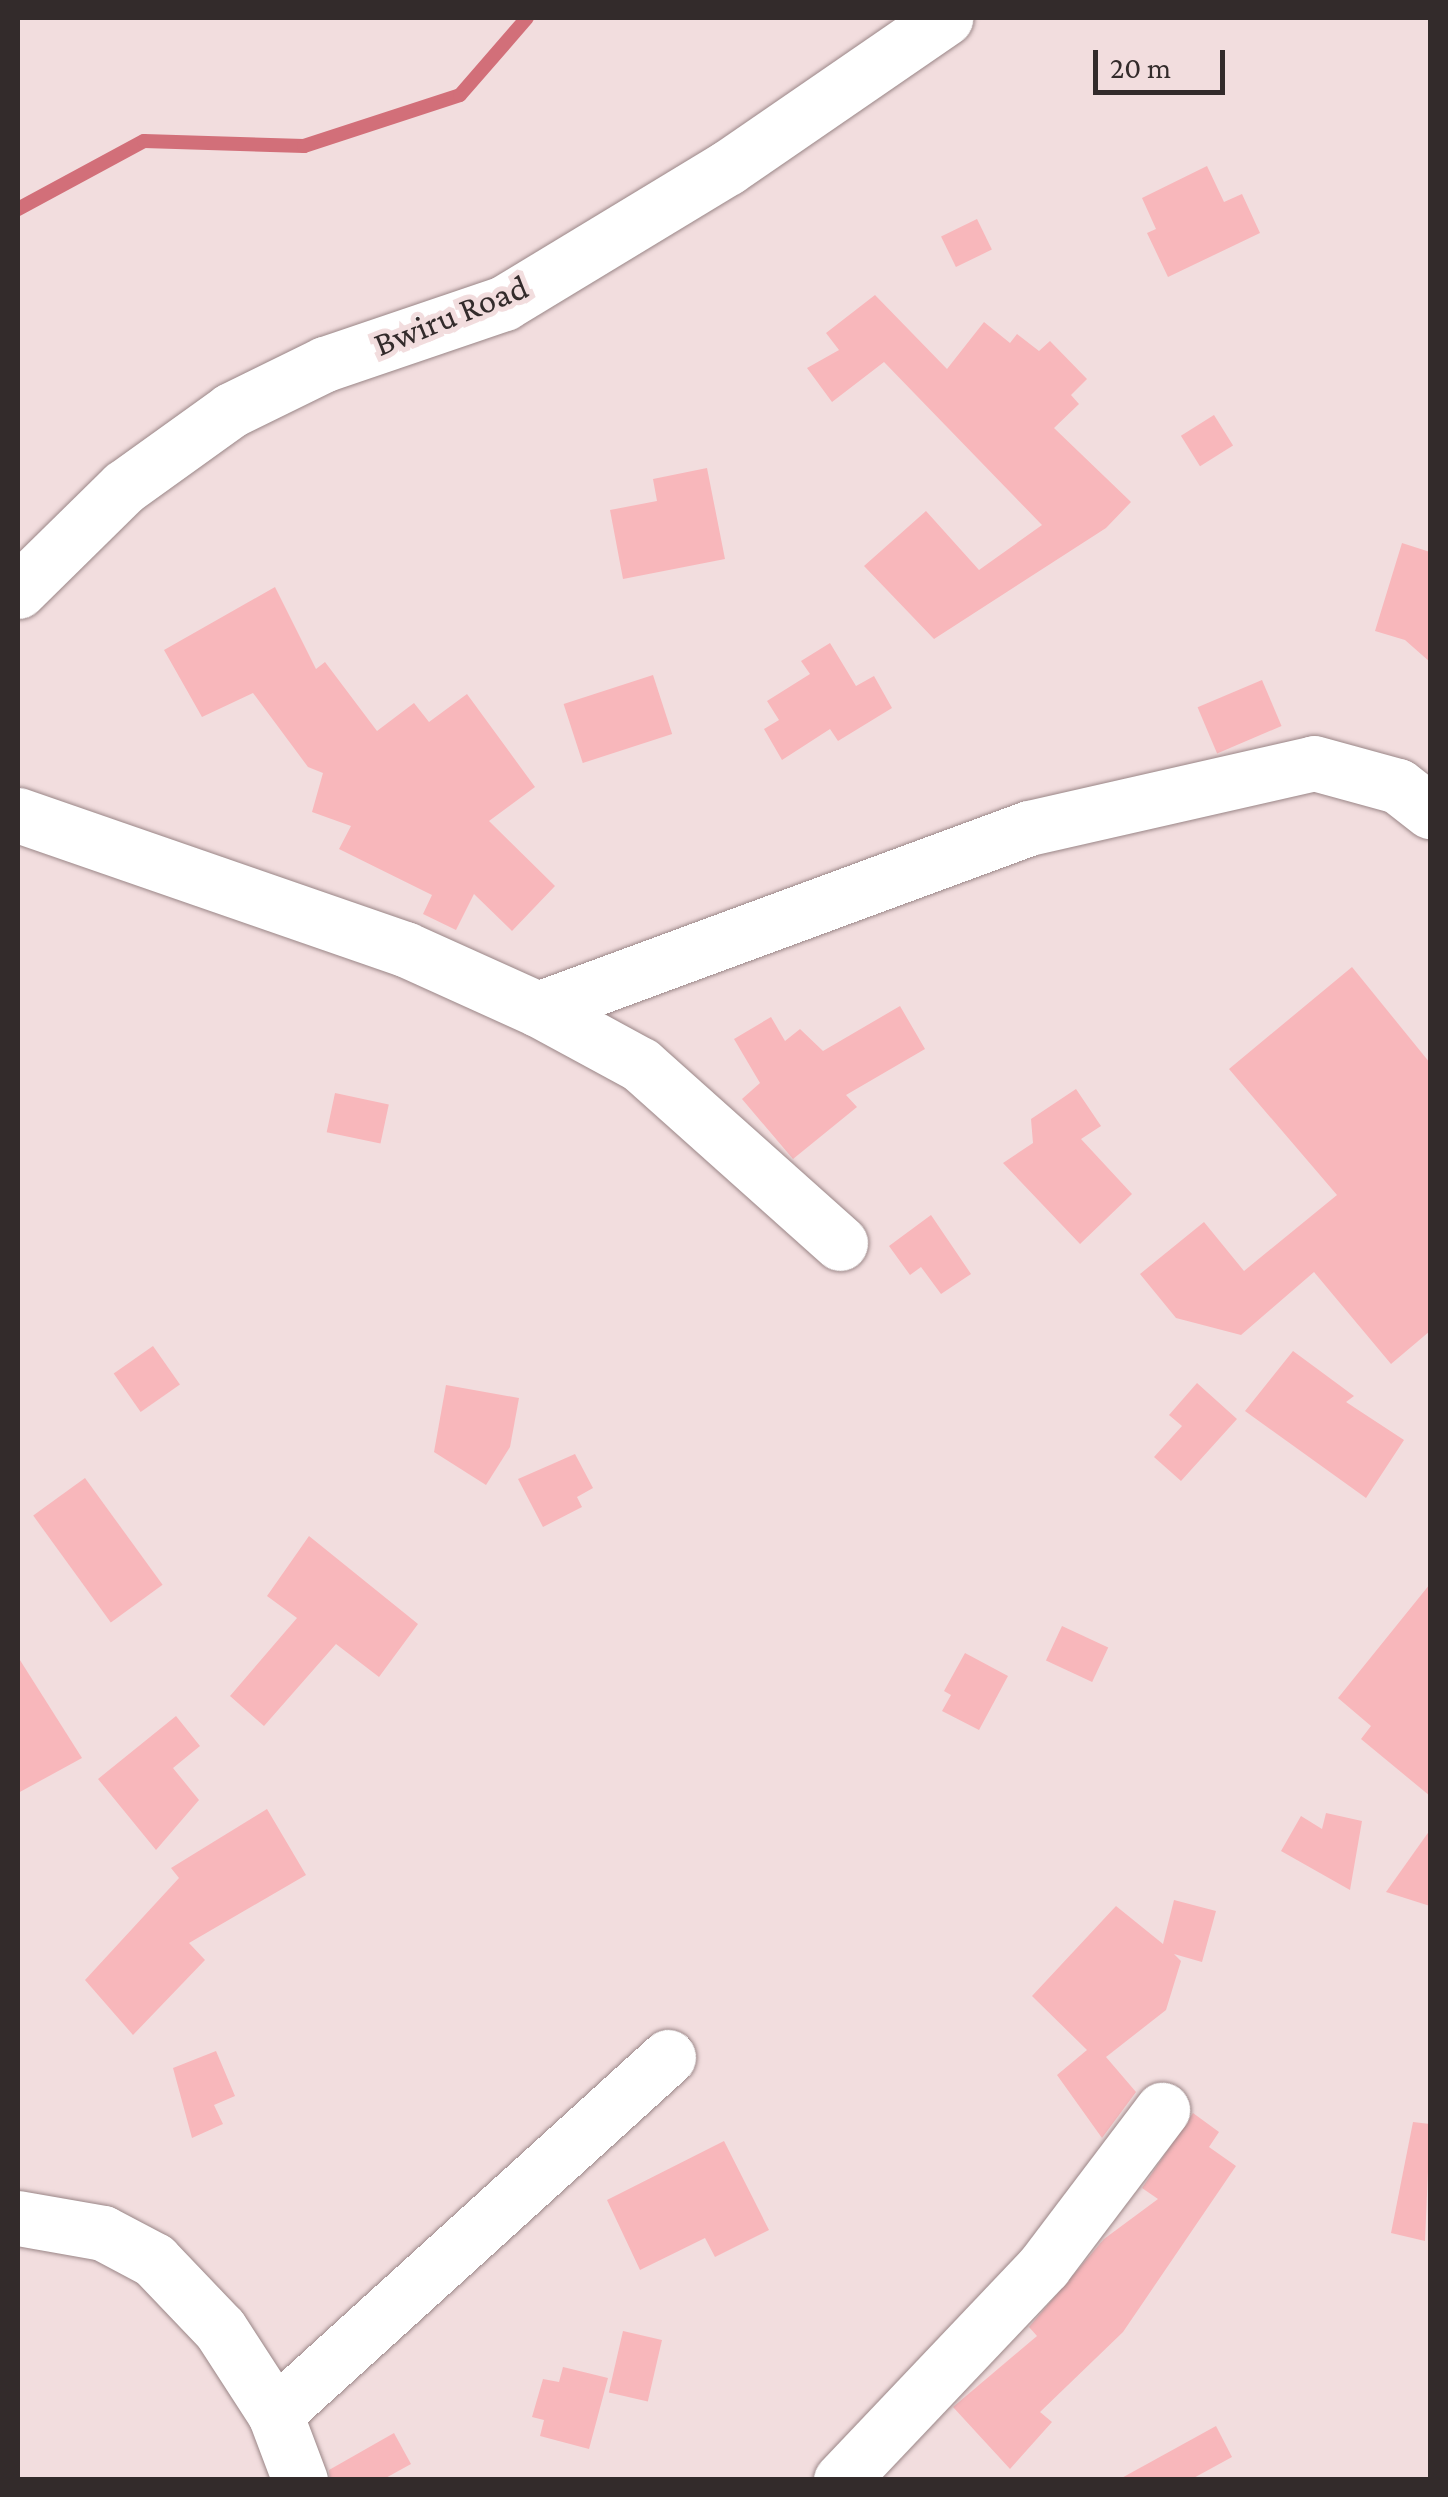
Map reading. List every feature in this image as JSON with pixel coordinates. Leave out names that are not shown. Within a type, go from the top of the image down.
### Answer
[{"type":"street","name":"Bwiru Road","points":[[18,590],[124,487],[230,410],[324,364],[504,303],[727,168],[945,18]]},
{"type":"street","points":[[538,1009],[1029,828],[1314,763],[1398,786],[1430,811]]},
{"type":"street","points":[[18,814],[405,949],[538,1009],[642,1065],[840,1243]]},
{"type":"street","points":[[276,2414],[668,2057]]},
{"type":"street","points":[[842,2480],[1044,2266],[1162,2110]]},
{"type":"street","points":[[18,2218],[103,2233],[154,2260],[220,2328],[276,2414],[300,2480]]},
{"type":"building","points":[[1207,166],[1224,202],[1242,194],[1260,233],[1168,277],[1147,233],[1156,229],[1142,198]]},
{"type":"building","points":[[977,219],[992,250],[956,267],[941,237]]},
{"type":"building","points":[[875,295],[947,369],[984,322],[1010,343],[1017,334],[1039,351],[1050,341],[1087,379],[1071,395],[1079,404],[1054,428],[1131,502],[1106,528],[934,639],[864,566],[926,511],[979,570],[1042,525],[884,362],[832,402],[807,368],[839,350],[826,333]]},
{"type":"building","points":[[1214,415],[1233,446],[1200,466],[1181,436]]},
{"type":"building","points":[[707,468],[725,559],[623,579],[610,510],[657,501],[653,479]]},
{"type":"building","points":[[1402,543],[1430,552],[1430,662],[1405,640],[1375,631]]},
{"type":"building","points":[[275,587],[316,669],[325,662],[377,731],[414,703],[429,722],[467,694],[535,787],[489,821],[555,886],[512,931],[474,894],[456,930],[423,914],[432,895],[339,849],[351,826],[312,812],[323,773],[308,767],[253,693],[202,717],[164,650]]},
{"type":"building","points":[[830,643],[856,686],[874,676],[892,708],[838,741],[830,729],[782,760],[764,729],[779,720],[767,701],[810,674],[801,661]]},
{"type":"building","points":[[653,675],[672,734],[583,763],[564,704]]},
{"type":"building","points":[[1262,680],[1282,726],[1217,753],[1198,707]]},
{"type":"building","points":[[1352,967],[1430,1063],[1430,1331],[1391,1364],[1314,1272],[1241,1335],[1176,1318],[1140,1274],[1204,1222],[1244,1271],[1337,1195],[1229,1069]]},
{"type":"building","points":[[900,1006],[925,1049],[846,1095],[857,1107],[793,1159],[742,1099],[760,1083],[734,1039],[771,1017],[785,1041],[800,1029],[823,1051]]},
{"type":"building","points":[[1076,1089],[1101,1126],[1081,1139],[1132,1194],[1080,1244],[1003,1163],[1033,1143],[1031,1119]]},
{"type":"building","points":[[335,1093],[389,1104],[380,1144],[327,1132]]},
{"type":"building","points":[[931,1215],[971,1274],[941,1294],[921,1267],[910,1275],[889,1246]]},
{"type":"building","points":[[153,1346],[180,1385],[141,1412],[114,1374]]},
{"type":"building","points":[[1293,1351],[1354,1396],[1346,1402],[1404,1440],[1366,1498],[1245,1411]]},
{"type":"building","points":[[1197,1383],[1237,1419],[1181,1481],[1154,1457],[1182,1426],[1169,1415]]},
{"type":"building","points":[[446,1385],[519,1398],[510,1447],[486,1485],[434,1452]]},
{"type":"building","points":[[575,1454],[593,1488],[577,1497],[582,1507],[543,1527],[518,1479]]},
{"type":"building","points":[[85,1478],[163,1585],[111,1622],[33,1516]]},
{"type":"building","points":[[309,1536],[418,1624],[379,1677],[336,1644],[264,1726],[230,1696],[297,1618],[267,1596]]},
{"type":"building","points":[[1430,1584],[1430,1796],[1361,1739],[1371,1726],[1338,1698]]},
{"type":"building","points":[[1062,1626],[1108,1648],[1092,1682],[1046,1660]]},
{"type":"building","points":[[965,1653],[1008,1676],[979,1730],[942,1711],[951,1695],[944,1691]]},
{"type":"building","points":[[18,1657],[82,1758],[18,1793]]},
{"type":"building","points":[[176,1716],[200,1746],[173,1768],[199,1800],[156,1850],[98,1779]]},
{"type":"building","points":[[267,1809],[306,1875],[189,1943],[205,1960],[133,2035],[85,1980],[179,1878],[171,1868]]},
{"type":"building","points":[[1326,1813],[1362,1821],[1350,1890],[1281,1851],[1301,1816],[1322,1829]]},
{"type":"building","points":[[1430,1830],[1430,1906],[1386,1892]]},
{"type":"building","points":[[1174,1900],[1216,1911],[1202,1962],[1174,1954],[1181,1961],[1166,2010],[1106,2057],[1136,2092],[1102,2138],[1057,2075],[1087,2050],[1032,1996],[1116,1906],[1163,1944]]},
{"type":"building","points":[[216,2051],[235,2096],[214,2105],[223,2124],[192,2138],[173,2068]]},
{"type":"building","points":[[1193,2113],[1219,2132],[1209,2147],[1236,2166],[1123,2332],[1040,2412],[1052,2422],[1010,2469],[953,2407],[1037,2336],[1029,2327],[1104,2239],[1158,2199],[1142,2188]]},
{"type":"building","points":[[1413,2122],[1430,2124],[1425,2241],[1391,2233]]},
{"type":"building","points":[[724,2141],[769,2230],[715,2257],[705,2238],[640,2270],[607,2200]]},
{"type":"building","points":[[623,2331],[662,2340],[648,2401],[609,2392]]},
{"type":"building","points":[[563,2367],[608,2378],[589,2449],[540,2436],[544,2420],[532,2417],[543,2379],[559,2382]]},
{"type":"building","points":[[1216,2426],[1232,2457],[1190,2480],[1118,2480]]},
{"type":"building","points":[[394,2433],[411,2464],[382,2480],[330,2480],[329,2470]]},
{"type":"waterway","points":[[18,209],[144,141],[304,146],[460,95],[527,18]]}]
